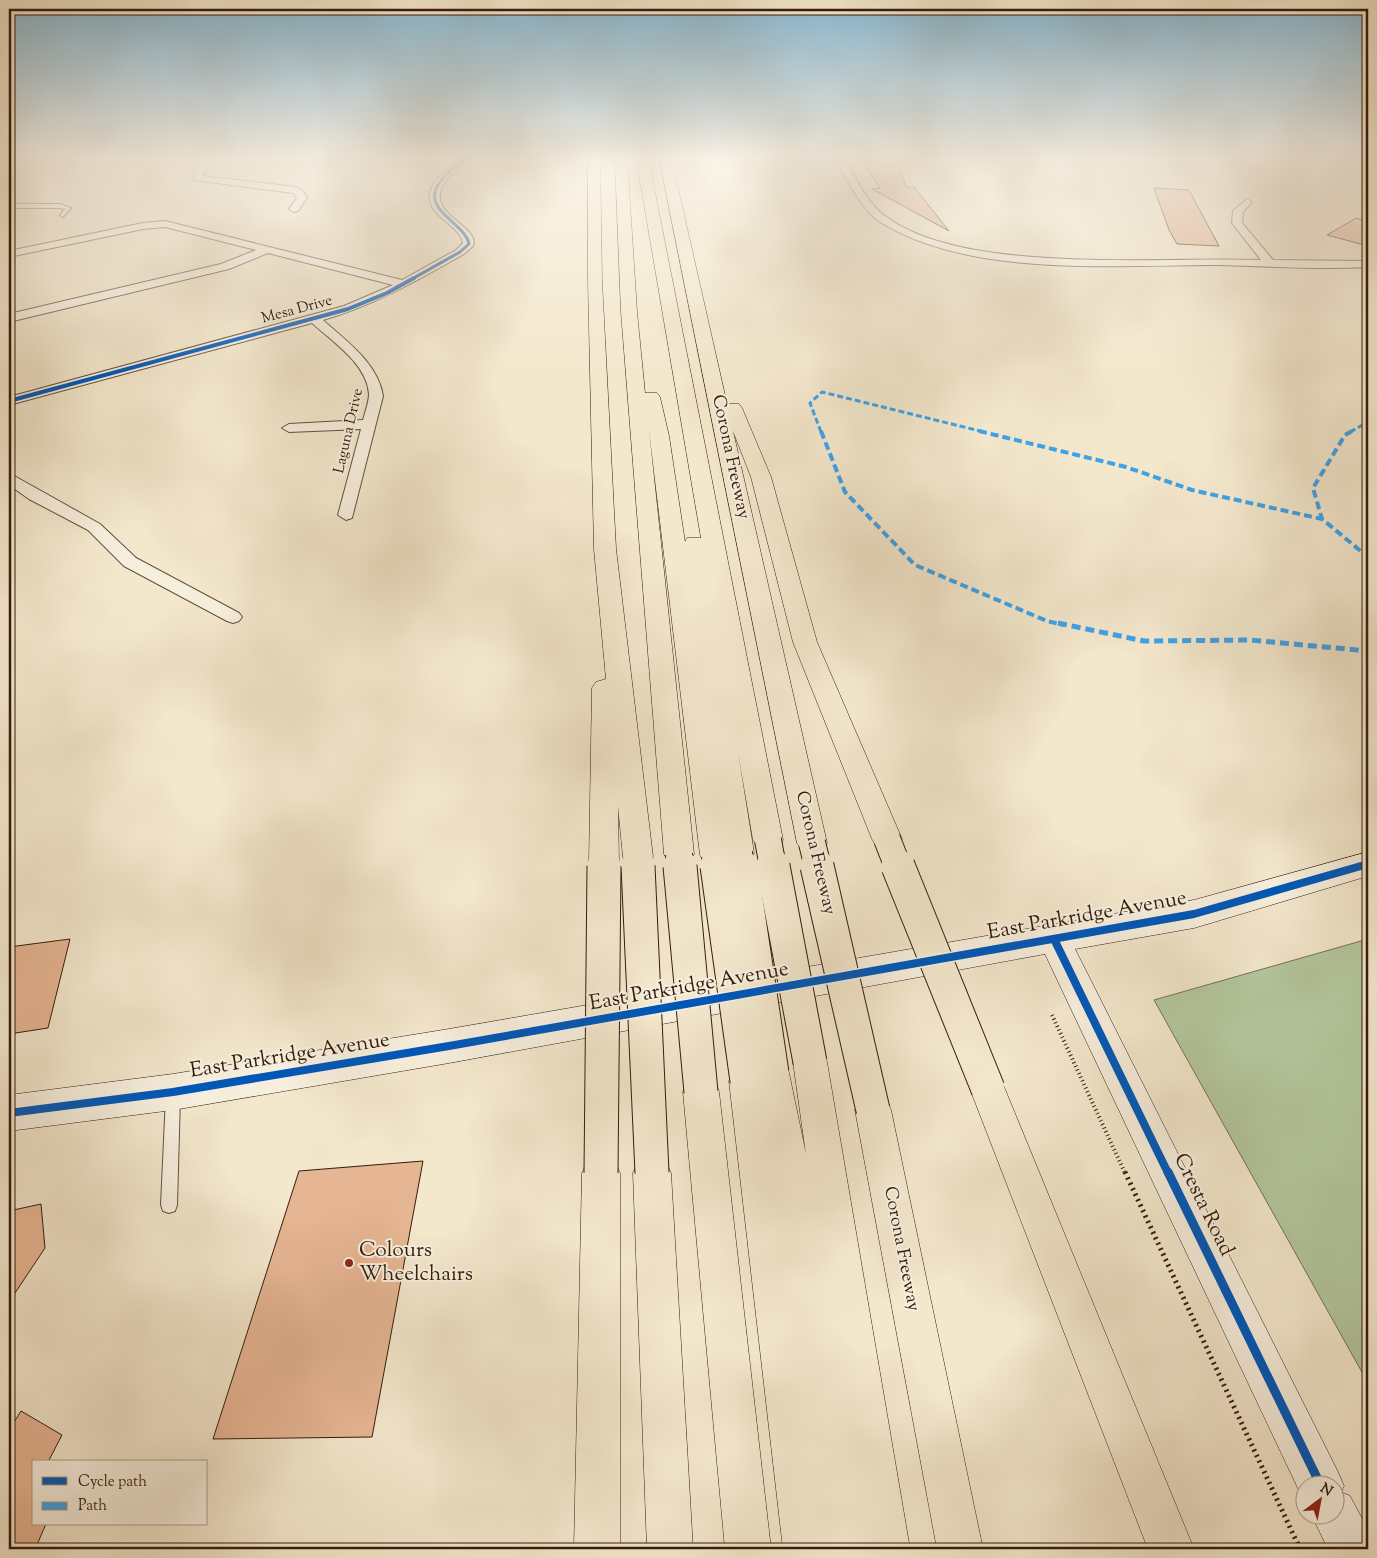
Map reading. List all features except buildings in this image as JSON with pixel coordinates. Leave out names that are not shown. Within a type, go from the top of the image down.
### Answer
[{"type":"highway","points":[[595,230],[605,549],[604,864],[597,1549]]},
{"type":"highway","points":[[625,230],[630,316],[701,1092],[748,1549]]},
{"type":"highway","points":[[655,230],[810,1062],[887,1549]]},
{"type":"highway","name":"Corona Freeway","points":[[681,230],[812,842],[873,1110],[960,1549]]},
{"type":"highway","points":[[630,316],[660,436],[727,854],[759,1077],[806,1549]]},
{"type":"highway","points":[[670,318],[679,435],[727,854]]},
{"type":"highway","points":[[704,336],[761,477],[805,642],[888,839],[1171,1549]]},
{"type":"highway","points":[[605,549],[638,857],[670,1549]]},
{"type":"highway","points":[[759,1077],[819,1318],[850,1549]]},
{"type":"highway","points":[[947,1478],[969,1549]]},
{"type":"main road","name":"East Parkridge Avenue","points":[[9,1113],[173,1092],[449,1046],[1194,914],[1368,864]]},
{"type":"main road","name":"Cresta Road","points":[[1054,939],[1317,1476]]},
{"type":"main road","points":[[1341,1526],[1353,1549]]},
{"type":"street","points":[[9,254],[125,230]]},
{"type":"street","points":[[188,230],[404,284]]},
{"type":"street","name":"Mesa Drive","points":[[9,401],[362,304],[404,284],[460,252],[469,244],[466,235],[460,230]]},
{"type":"street","points":[[905,230],[947,246],[1007,258],[1269,262],[1337,266],[1368,264]]},
{"type":"street","points":[[1243,230],[1269,262]]},
{"type":"street","points":[[9,318],[225,267],[269,250]]},
{"type":"street","name":"Laguna Drive","points":[[315,318],[363,364],[373,378],[376,396],[346,515]]},
{"type":"street","points":[[289,428],[369,424]]},
{"type":"street","points":[[13,487],[94,527],[130,562],[233,617]]},
{"type":"lane","points":[[169,1205],[173,1092]]},
{"type":"path","points":[[1052,1015],[1300,1549]]},
{"type":"green space","points":[[1368,939],[1368,1383],[1154,1000]]},
{"type":"marked path","points":[[1322,519],[1192,490],[1126,467],[822,392],[810,403],[845,492],[915,565],[1047,621],[1144,641],[1250,640],[1368,651]]},
{"type":"marked path","points":[[1368,422],[1345,435],[1313,488],[1322,519],[1368,557]]},
{"type":"cycle path","points":[[9,401],[348,309],[387,293],[460,252],[469,244],[465,234],[460,230]]},
{"type":"cycle path","points":[[9,1113],[173,1092],[449,1046],[1194,914],[1368,864]]},
{"type":"cycle path","points":[[1054,939],[1316,1476]]},
{"type":"place","name":"Colours Wheelchairs","points":[[349,1263]]}]
